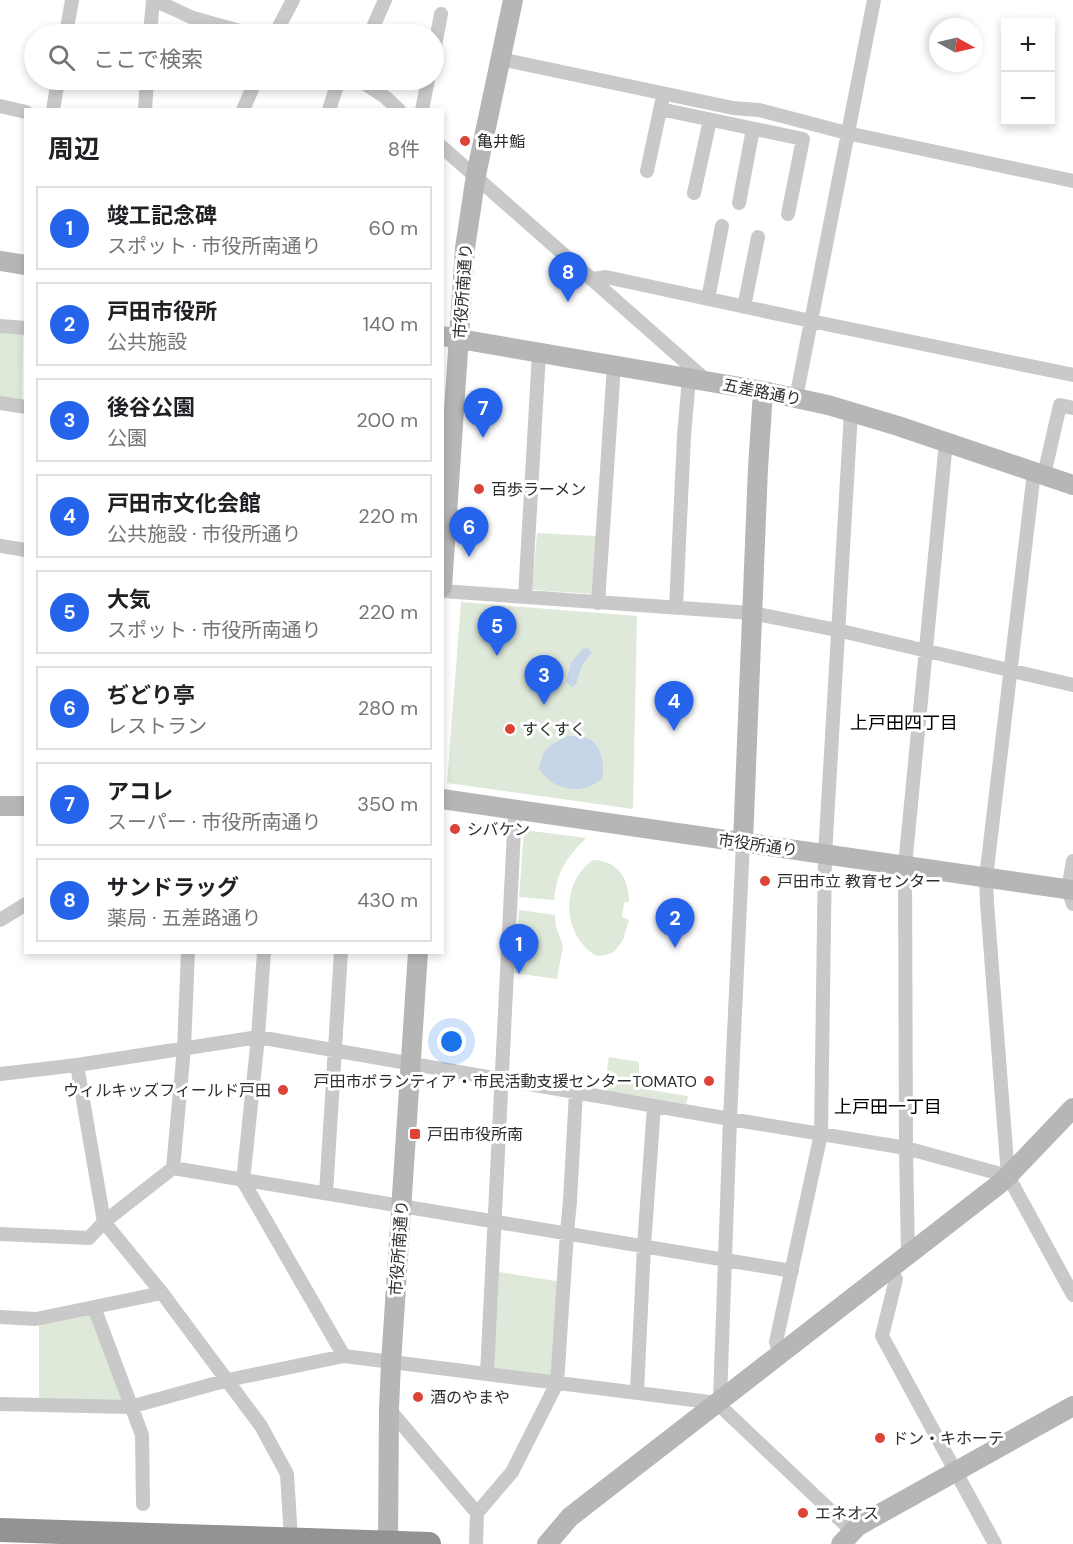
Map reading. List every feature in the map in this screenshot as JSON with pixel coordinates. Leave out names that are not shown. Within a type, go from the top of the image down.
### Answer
[{"type":"highway","points":[[13,1535],[160,1540],[291,1539],[429,1544]]},
{"type":"street","points":[[68,24],[72,0]]},
{"type":"street","points":[[151,24],[153,0],[193,18],[215,24]]},
{"type":"street","points":[[280,24],[293,0]]},
{"type":"street","points":[[374,24],[385,0]]},
{"type":"street","name":"市役所南通り","points":[[444,531],[451,337],[476,175],[513,0]]},
{"type":"street","points":[[796,398],[874,0]]},
{"type":"street","points":[[439,24],[441,14]]},
{"type":"street","points":[[500,60],[733,108],[759,110],[847,133],[1073,181]]},
{"type":"street","points":[[53,108],[56,90]]},
{"type":"street","points":[[145,108],[146,90]]},
{"type":"street","points":[[244,108],[252,90]]},
{"type":"street","points":[[330,108],[335,90]]},
{"type":"street","points":[[374,90],[397,108]]},
{"type":"street","points":[[422,108],[426,90]]},
{"type":"street","points":[[647,171],[664,94]]},
{"type":"street","points":[[0,106],[24,112]]},
{"type":"street","points":[[660,109],[803,139],[788,214]]},
{"type":"street","points":[[694,193],[710,120]]},
{"type":"street","points":[[739,203],[753,129]]},
{"type":"street","points":[[444,149],[593,279],[698,380],[684,436],[676,607]]},
{"type":"street","points":[[708,299],[722,226]]},
{"type":"street","points":[[744,307],[758,237]]},
{"type":"street","points":[[0,261],[24,266]]},
{"type":"street","points":[[593,279],[606,277],[1073,375]]},
{"type":"street","points":[[0,327],[24,328]]},
{"type":"street","name":"五差路通り","points":[[451,337],[796,398],[946,442],[1073,485]]},
{"type":"street","points":[[525,597],[539,353]]},
{"type":"street","points":[[598,603],[614,365]]},
{"type":"street","points":[[719,1401],[763,391]]},
{"type":"street","points":[[0,403],[24,407]]},
{"type":"street","points":[[1073,408],[1060,405],[1039,474],[1010,670],[986,878],[1008,1176],[1073,1295]]},
{"type":"street","points":[[780,1354],[777,1342],[821,1134],[825,855],[850,412]]},
{"type":"street","points":[[908,1254],[905,866],[946,442]]},
{"type":"street","points":[[0,546],[24,550]]},
{"type":"street","points":[[444,591],[752,613],[837,630],[1073,685]]},
{"type":"street","name":"市役所通り","points":[[444,799],[986,878],[1071,894]]},
{"type":"street","points":[[0,806],[24,806]]},
{"type":"street","points":[[487,1374],[515,810]]},
{"type":"street","points":[[1071,894],[1073,861]]},
{"type":"street","points":[[0,920],[24,905]]},
{"type":"street","points":[[0,1234],[89,1238],[104,1222],[172,1168],[184,1048],[188,954]]},
{"type":"street","points":[[264,954],[243,1181],[344,1356]]},
{"type":"street","points":[[326,1193],[341,954]]},
{"type":"street","name":"市役所南通り","points":[[388,1544],[391,1363],[418,954]]},
{"type":"street","points":[[0,1074],[76,1065],[258,1037],[906,1148],[1008,1176]]},
{"type":"street","points":[[76,1065],[104,1222],[162,1293],[261,1426],[287,1474],[291,1539]]},
{"type":"street","points":[[476,1544],[477,1513],[512,1472],[557,1383],[576,1092]]},
{"type":"street","points":[[637,1392],[654,1106]]},
{"type":"street","points":[[547,1544],[570,1517],[1008,1176],[1073,1108]]},
{"type":"street","points":[[172,1168],[792,1270]]},
{"type":"street","points":[[890,1268],[896,1279],[882,1336],[994,1544]]},
{"type":"street","points":[[0,1317],[36,1319],[162,1293]]},
{"type":"street","points":[[94,1307],[142,1435],[143,1504]]},
{"type":"street","points":[[0,1404],[130,1407],[228,1380],[344,1356],[719,1401],[847,1538],[858,1526],[1073,1406]]},
{"type":"street","points":[[389,1409],[477,1513]]},
{"type":"green space","points":[[0,330],[23,331],[22,403],[0,398]]},
{"type":"green space","points":[[537,533],[597,536],[595,594],[532,590]]},
{"type":"green space","points":[[461,602],[637,616],[633,809],[447,783]]},
{"type":"green space","points":[[524,830],[586,838],[573,852],[560,873],[554,900],[519,897]]},
{"type":"green space","points":[[593,860],[609,864],[620,872],[627,885],[629,902],[624,902],[622,917],[629,920],[623,940],[614,952],[602,956],[594,954],[577,937],[570,913],[572,889],[584,868]]},
{"type":"green space","points":[[519,910],[555,915],[556,927],[563,946],[557,979],[514,973]]},
{"type":"green space","points":[[609,1057],[639,1062],[639,1088],[688,1096],[686,1104],[604,1090]]},
{"type":"green space","points":[[499,1272],[562,1282],[555,1377],[494,1368]]},
{"type":"green space","points":[[91,1313],[124,1404],[39,1400],[39,1324]]},
{"type":"water","points":[[588,648],[592,653],[582,665],[576,684],[572,687],[566,682],[571,663],[582,649]]},
{"type":"water","points":[[568,736],[588,738],[597,745],[603,762],[602,779],[585,788],[568,789],[552,782],[539,769],[545,751]]},
{"type":"place","name":"亀井鮨","points":[[465,141]]},
{"type":"place","name":"サンドラッグ","points":[[568,302]]},
{"type":"place","name":"アコレ","points":[[483,438]]},
{"type":"place","name":"百歩ラーメン","points":[[479,489]]},
{"type":"place","name":"ぢどり亭","points":[[469,557]]},
{"type":"place","name":"大気","points":[[497,656]]},
{"type":"place","name":"後谷公園","points":[[544,705]]},
{"type":"place","name":"すくすく","points":[[510,729]]},
{"type":"place","name":"戸田市文化会館","points":[[674,731]]},
{"type":"place","name":"シバケン","points":[[455,829]]},
{"type":"place","name":"戸田市立 教育センター","points":[[765,881]]},
{"type":"place","name":"戸田市役所","points":[[675,948]]},
{"type":"place","name":"竣工記念碑","points":[[519,974]]},
{"type":"place","name":"戸田市ボランティア・市民活動支援センターTOMATO","points":[[709,1081]]},
{"type":"place","name":"ウィルキッズフィールド戸田","points":[[283,1090]]},
{"type":"place","name":"戸田市役所南","points":[[415,1134]]},
{"type":"place","name":"酒のやまや","points":[[418,1397]]},
{"type":"place","name":"ドン・キホーテ","points":[[880,1438]]},
{"type":"place","name":"エネオス","points":[[803,1513]]},
{"type":"district","name":"上戸田四丁目","points":[[904,723]]},
{"type":"district","name":"上戸田一丁目","points":[[888,1107]]}]
